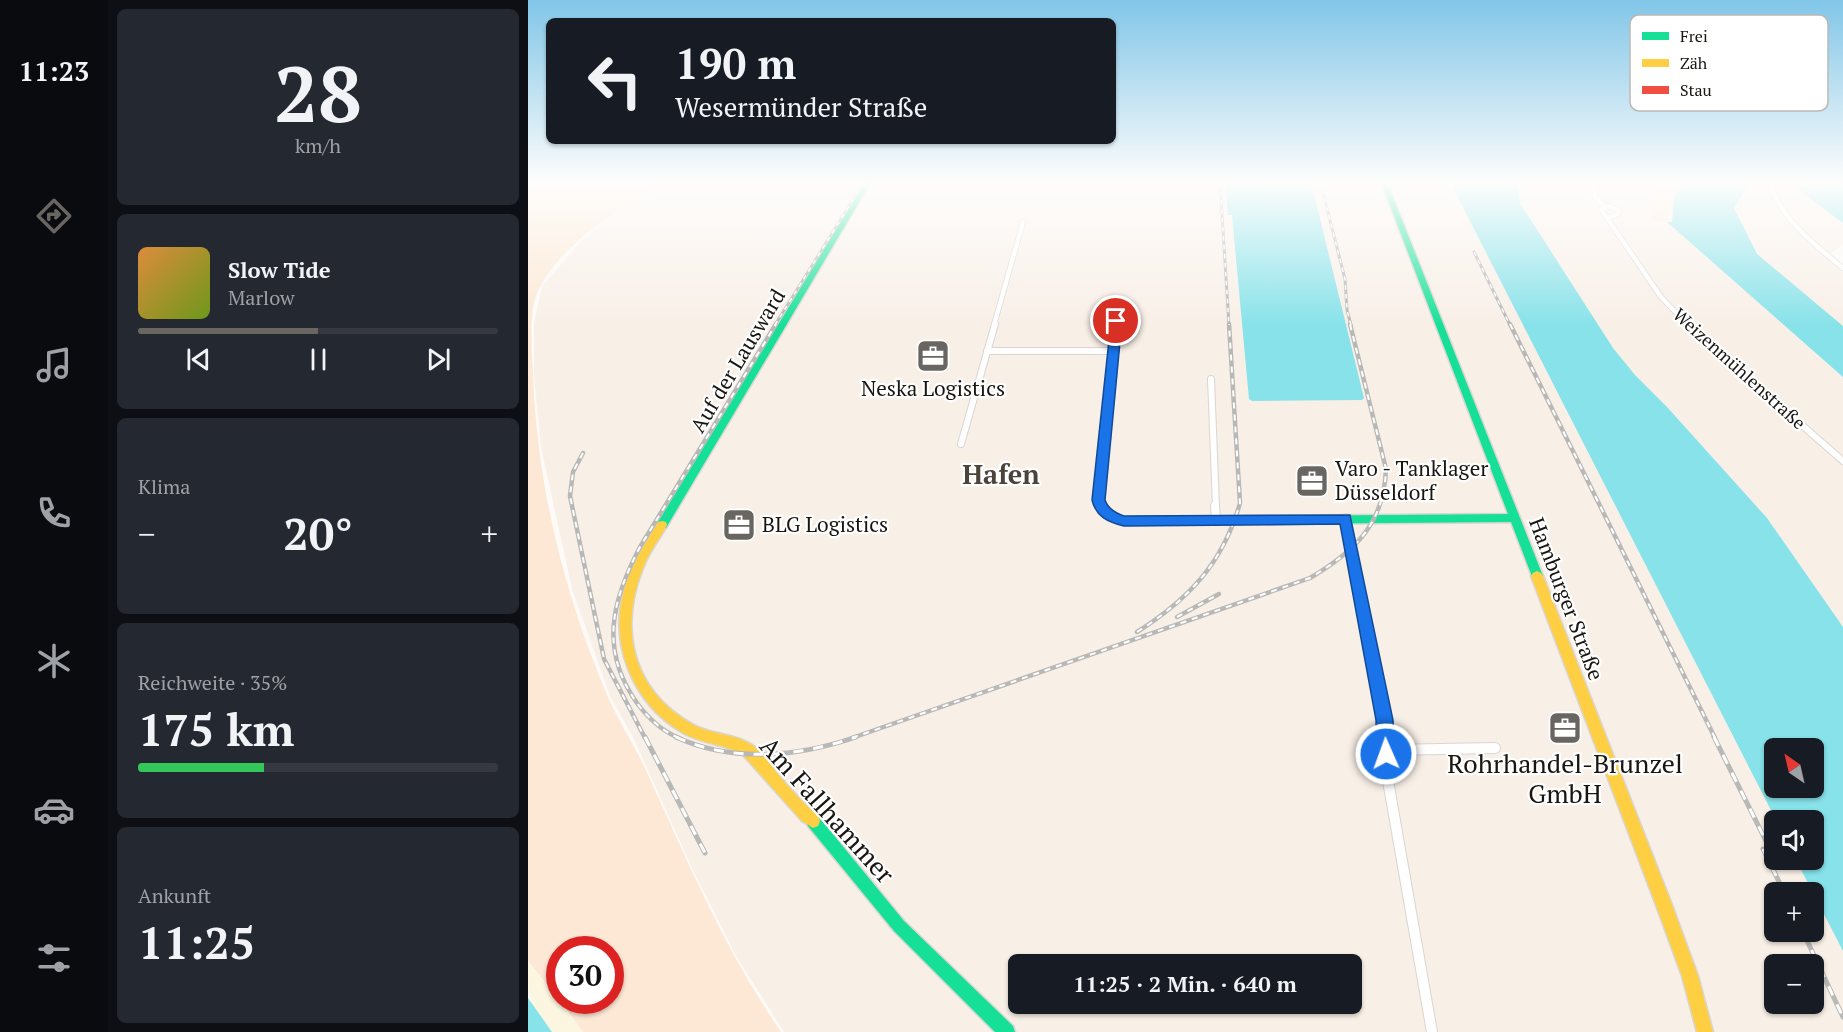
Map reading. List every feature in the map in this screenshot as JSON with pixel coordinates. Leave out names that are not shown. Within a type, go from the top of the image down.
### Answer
[{"type":"street","name":"Auf der Lausward","points":[[641,560],[839,230]]},
{"type":"street","points":[[961,444],[1021,230]]},
{"type":"street","name":"Hamburger Straße","points":[[1402,230],[1664,905],[1690,976],[1705,1032]]},
{"type":"street","name":"Weizenmühlenstraße","points":[[1616,230],[1662,297],[1692,330],[1843,461]]},
{"type":"street","points":[[1801,230],[1814,245],[1843,268]]},
{"type":"street","points":[[1116,318],[1099,500],[1101,507],[1112,518],[1124,521],[1513,518]]},
{"type":"street","points":[[1104,326],[1115,333]]},
{"type":"street","points":[[987,351],[1114,351]]},
{"type":"street","points":[[1211,379],[1216,520]]},
{"type":"street","points":[[1346,518],[1384,720],[1389,785],[1432,1032]]},
{"type":"street","name":"Am Fallhammer","points":[[641,560],[625,608],[624,632],[631,668],[638,684],[650,700],[670,719],[687,728],[743,747],[754,756],[793,803],[826,837],[899,926],[1007,1032]]},
{"type":"street","points":[[1386,750],[1495,748]]},
{"type":"shaded area","points":[[528,230],[591,230],[561,258],[547,275],[537,293],[532,312],[531,344],[540,457],[555,538],[578,618],[607,695],[726,939],[761,1002],[781,1032],[583,1032],[570,1014],[624,1014],[624,936],[546,936],[546,984],[528,961]]},
{"type":"shaded area","points":[[593,230],[1843,230],[1843,245],[1828,255],[1843,266],[1843,1032],[784,1032],[735,954],[691,866],[634,739],[610,696],[572,589],[541,447],[534,375],[534,324],[542,286]]},
{"type":"sand","points":[[528,961],[546,984],[546,1014],[569,1014],[583,1032],[552,1032],[534,1007],[528,984]]},
{"type":"water","points":[[1233,230],[1323,230],[1364,398],[1362,400],[1252,401],[1249,399]]},
{"type":"water","points":[[1475,230],[1537,230],[1613,348],[1635,375],[1667,407],[1767,518],[1843,627],[1843,951],[1824,914],[1824,882],[1807,882],[1801,870],[1824,870],[1824,810],[1771,810],[1765,798],[1824,798],[1824,738],[1764,738],[1764,797]]},
{"type":"water","points":[[1676,230],[1745,230],[1757,254],[1843,326],[1843,377]]},
{"type":"water","points":[[528,998],[552,1032],[528,1032]]},
{"type":"railway","points":[[775,325],[834,230]]},
{"type":"railway","points":[[1223,230],[1229,325]]},
{"type":"railway","points":[[1333,230],[1345,279],[1347,310],[1351,325]]},
{"type":"railway","points":[[1474,252],[1510,325]]},
{"type":"railway","points":[[679,738],[661,728],[651,719],[637,703],[625,683],[614,644],[617,606],[622,586],[640,547],[776,324]]},
{"type":"railway","points":[[1137,632],[1173,606],[1202,578],[1224,544],[1240,503],[1229,324]]},
{"type":"railway","points":[[852,738],[1310,578],[1341,557],[1364,534],[1373,521],[1380,505],[1386,469],[1350,324]]},
{"type":"railway","points":[[1510,324],[1715,738]]},
{"type":"railway","points":[[583,453],[573,472],[570,496],[604,659],[645,738]]},
{"type":"railway","points":[[1177,617],[1219,594]]},
{"type":"railway","points":[[645,737],[705,853]]},
{"type":"railway","points":[[676,737],[720,751],[742,754],[788,753],[856,737]]},
{"type":"railway","points":[[1714,737],[1764,837]]},
{"type":"railway","points":[[1763,849],[1779,882]]},
{"type":"railway","points":[[1808,942],[1843,1017]]},
{"type":"traffic: fast","points":[[662,525],[839,230]]},
{"type":"traffic: fast","points":[[1403,230],[1537,576]]},
{"type":"traffic: fast","points":[[1267,520],[1513,518]]},
{"type":"traffic: fast","points":[[813,821],[899,926],[1007,1032]]},
{"type":"traffic: slow","points":[[662,525],[641,560],[631,584],[626,608],[625,632],[629,655],[637,677],[649,697],[666,714],[688,729],[734,743],[752,753],[787,795],[813,821]]},
{"type":"traffic: slow","points":[[1537,576],[1664,905],[1690,976],[1705,1032]]},
{"type":"traffic: jam","points":[[1117,318],[1099,499],[1105,511],[1124,521],[1267,520]]},
{"type":"place","name":"Neska Logistics","points":[[933,356]]},
{"type":"place","name":"Varo - Tanklager Düsseldorf","points":[[1312,481]]},
{"type":"place","name":"BLG Logistics","points":[[739,525]]},
{"type":"place","name":"Rohrhandel-Brunzel GmbH","points":[[1565,728]]},
{"type":"district","name":"Hafen","points":[[1001,475]]},
{"type":"route","points":[[1116,321],[1099,500],[1101,507],[1112,518],[1124,521],[1346,518],[1384,720],[1386,754]]}]
